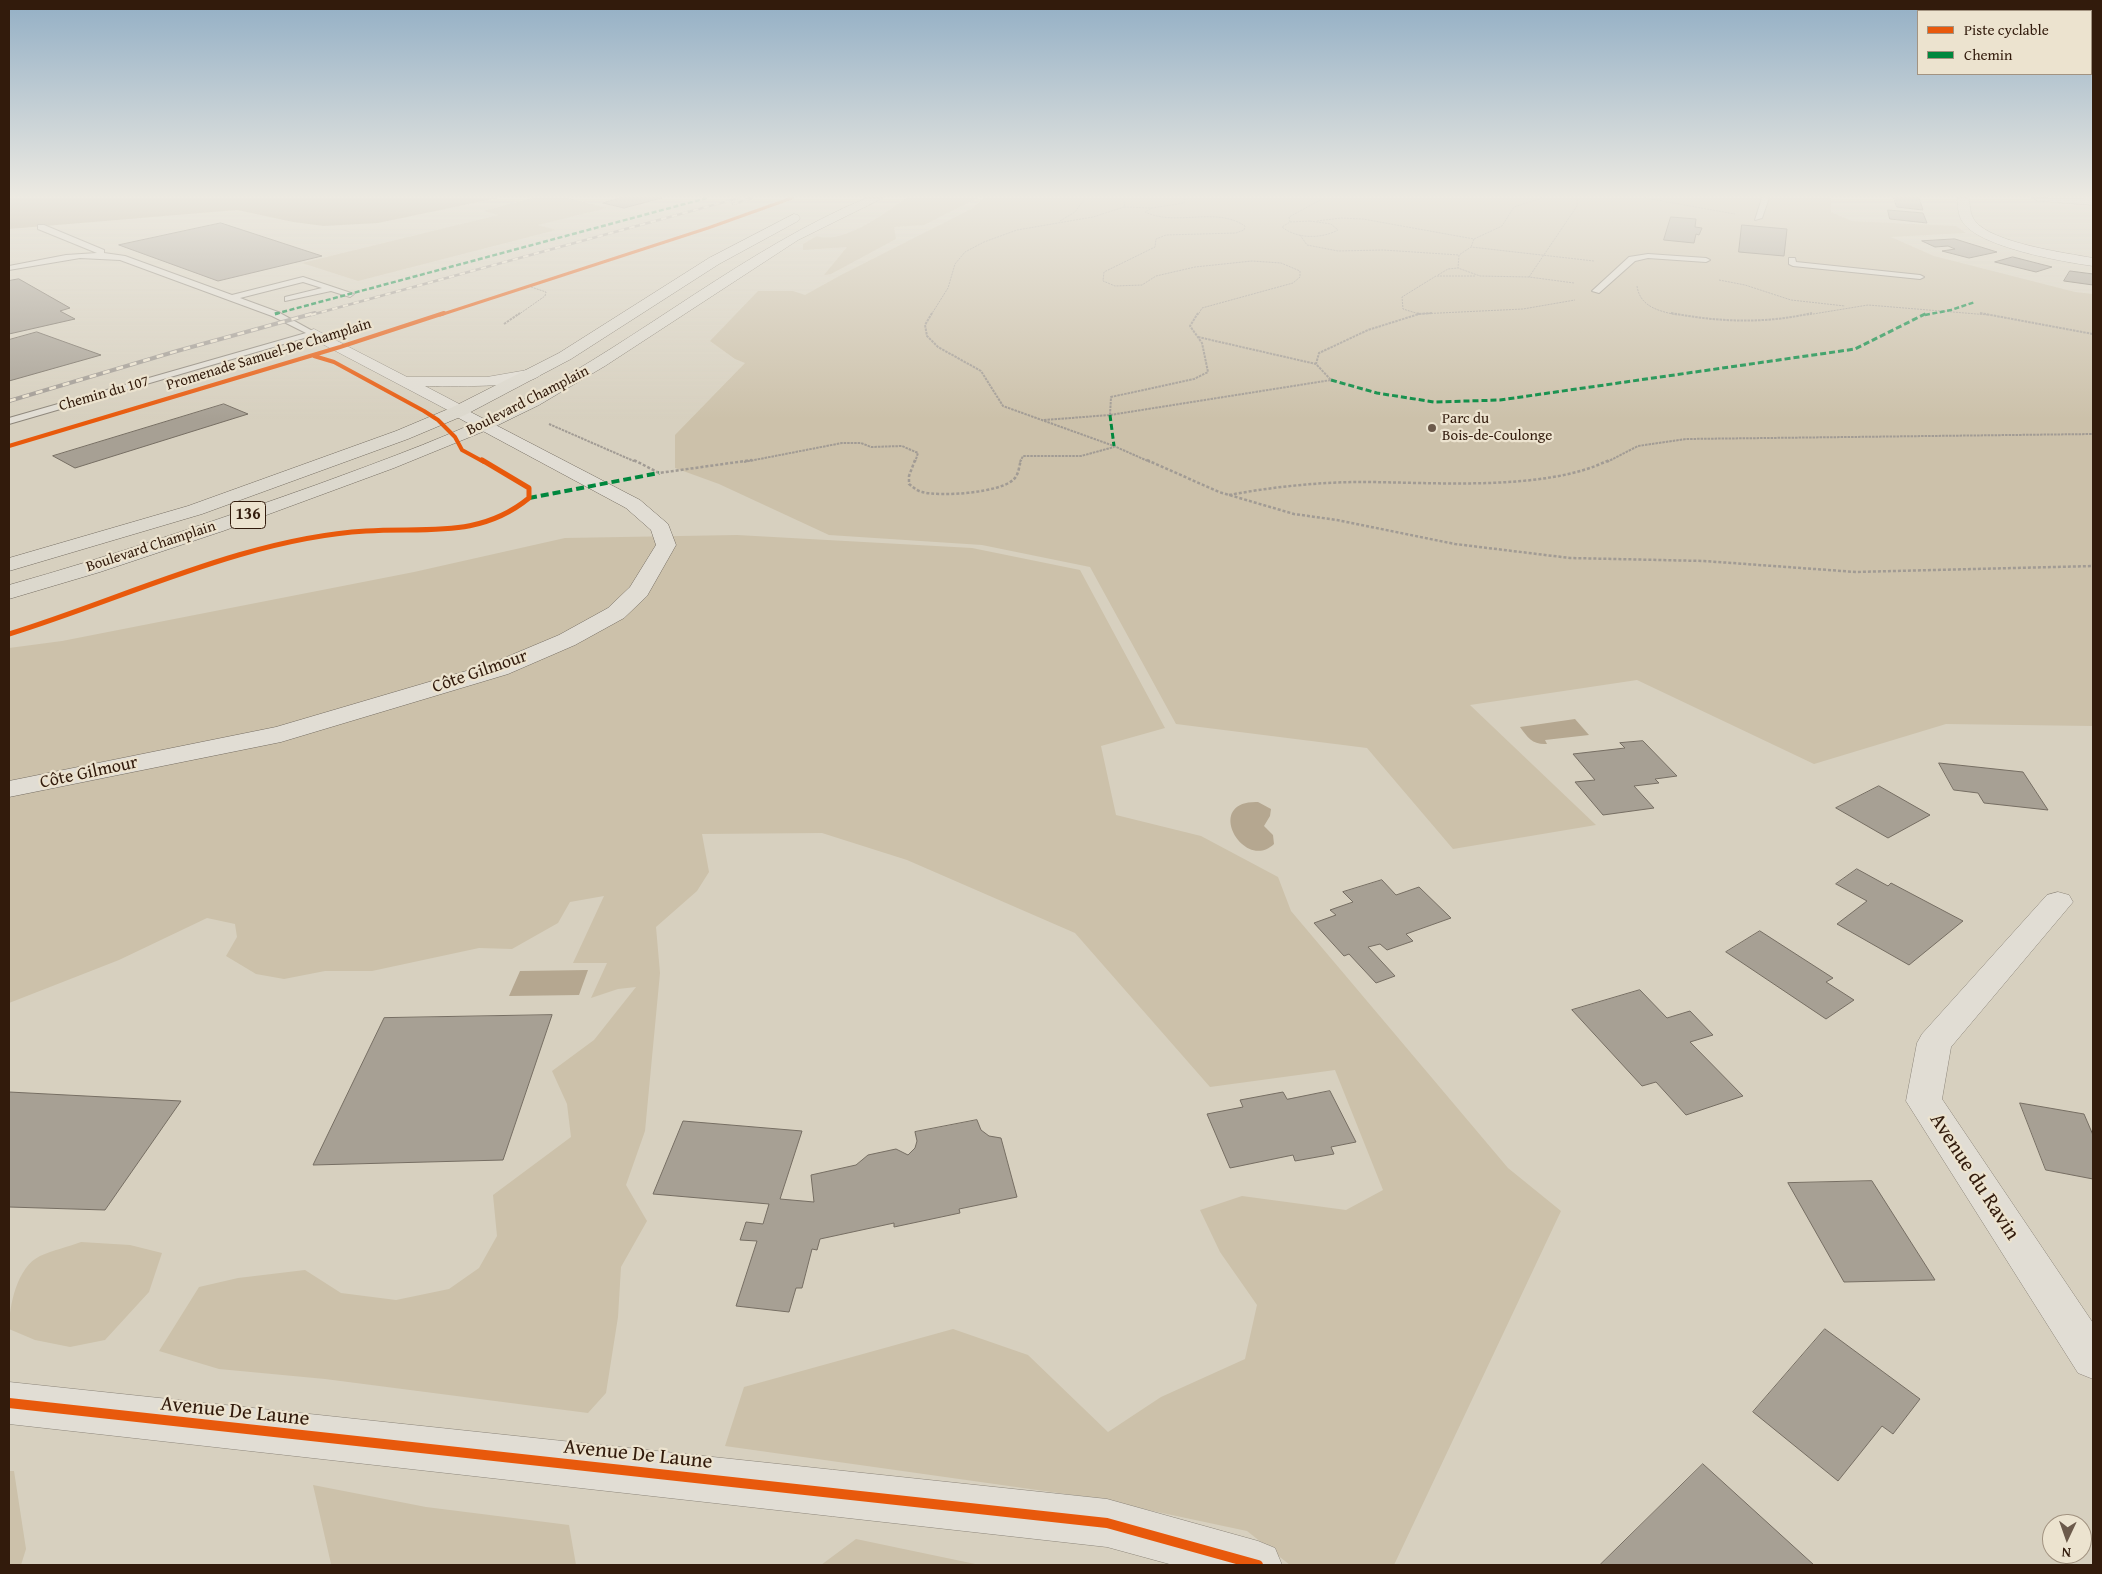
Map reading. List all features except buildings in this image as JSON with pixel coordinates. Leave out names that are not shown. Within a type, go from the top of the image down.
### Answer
[{"type":"main road","name":"Boulevard Champlain","points":[[9,565],[195,510],[402,435],[458,411],[533,374],[619,324],[699,271]]},
{"type":"main road","name":"Boulevard Champlain","points":[[9,592],[146,550],[238,519],[374,469],[484,425],[580,376],[737,271]]},
{"type":"street","name":"Côte Gilmour","points":[[9,789],[290,731],[499,669],[567,640],[616,613],[639,591],[666,545],[661,528],[634,504],[314,334]]},
{"type":"street","points":[[404,381],[487,382],[533,374]]},
{"type":"street","name":"Avenue du Ravin","points":[[2058,902],[1934,1044],[1924,1101],[2093,1359]]},
{"type":"street","name":"Avenue De Laune","points":[[9,1403],[1107,1523],[1258,1565]]},
{"type":"lane","points":[[159,271],[275,314],[314,334]]},
{"type":"lane","points":[[1598,288],[1616,271]]},
{"type":"lane","points":[[1866,271],[1920,277]]},
{"type":"lane","points":[[232,298],[304,279],[350,294]]},
{"type":"lane","points":[[288,299],[331,288]]},
{"type":"lane","name":"Chemin du 107","points":[[9,421],[314,334]]},
{"type":"path","points":[[953,271],[948,288],[926,325],[927,336],[938,347],[981,371],[1003,406],[1114,446],[1228,495],[1294,514],[1337,520],[1455,544],[1570,558],[1704,561],[1856,572],[2093,566]]},
{"type":"path","points":[[1105,271],[1103,281],[1115,286],[1142,285],[1156,276],[1178,271]]},
{"type":"path","points":[[1110,415],[1111,397],[1194,379],[1208,372],[1202,343],[1190,326],[1202,308],[1293,284],[1300,277],[1300,271]]},
{"type":"path","points":[[1419,314],[1404,309],[1402,297],[1444,271]]},
{"type":"path","points":[[1467,271],[1480,276]]},
{"type":"path","points":[[1529,277],[1532,271]]},
{"type":"path","points":[[1436,276],[1529,277],[1598,288]]},
{"type":"path","points":[[1719,280],[1790,300],[1845,306],[1992,313],[2093,334]]},
{"type":"path","points":[[520,289],[538,283]]},
{"type":"path","points":[[504,324],[545,296],[546,292],[542,289],[528,286]]},
{"type":"path","points":[[1316,364],[1319,353],[1336,343],[1393,321],[1419,314],[1523,309],[1578,299],[1598,288]]},
{"type":"path","points":[[1639,298],[1645,304],[1666,312],[1687,316],[1743,321],[1772,320],[1845,306]]},
{"type":"path","points":[[1041,420],[1110,415],[1331,380],[1316,364],[1198,337]]},
{"type":"path","points":[[1228,495],[1251,490],[1358,482],[1490,482],[1558,477],[1596,467],[1638,446],[1686,439],[2093,434]]},
{"type":"path","points":[[696,468],[842,443],[861,443],[872,447],[902,446],[918,453],[909,476],[909,484],[922,492],[951,495],[1012,482],[1017,475],[1020,460],[1023,456],[1088,457],[1102,454],[1114,446]]},
{"type":"shaded area","points":[[328,271],[395,271],[358,281]]},
{"type":"shaded area","points":[[827,271],[836,271],[831,274],[824,275]]},
{"type":"shaded area","name":"Parc du Bois-de-Coulonge","points":[[848,271],[1995,271],[2075,292],[2093,294],[2093,726],[1946,724],[1814,764],[1637,680],[1470,705],[1596,825],[1453,849],[1367,748],[1176,724],[1090,567],[982,545],[829,535],[719,484],[675,468],[675,435],[745,363],[735,359],[710,341],[758,291],[793,291],[805,295]]},
{"type":"shaded area","points":[[737,535],[972,548],[1080,570],[1165,728],[1101,746],[1116,815],[1201,836],[1278,877],[1291,911],[1508,1168],[1561,1211],[1394,1565],[1290,1565],[1247,1531],[1087,1497],[725,1446],[744,1387],[953,1329],[1028,1355],[1108,1432],[1161,1397],[1245,1359],[1257,1305],[1220,1252],[1200,1210],[1242,1196],[1346,1210],[1383,1190],[1335,1070],[1210,1087],[1075,933],[907,860],[822,833],[702,834],[709,872],[697,891],[656,927],[660,973],[645,1131],[626,1185],[647,1221],[621,1267],[618,1317],[606,1393],[588,1413],[325,1379],[219,1369],[159,1351],[199,1287],[238,1278],[305,1270],[341,1293],[396,1300],[449,1289],[479,1268],[497,1236],[493,1195],[571,1137],[567,1104],[552,1071],[594,1040],[636,987],[618,989],[591,998],[607,963],[573,963],[604,896],[570,902],[558,923],[512,949],[479,948],[372,971],[325,971],[284,979],[256,974],[226,956],[237,937],[235,924],[207,918],[119,960],[9,1003],[9,648],[62,641],[414,572],[565,538]]},
{"type":"shaded area","points":[[1575,719],[1589,735],[1545,740],[1547,744],[1542,744],[1531,740],[1520,727]]},
{"type":"shaded area","points":[[1258,802],[1271,809],[1270,816],[1264,826],[1273,835],[1274,844],[1262,850],[1251,849],[1241,843],[1234,833],[1231,822],[1233,812],[1241,804]]},
{"type":"shaded area","points":[[588,970],[579,995],[509,996],[520,971]]},
{"type":"shaded area","points":[[81,1242],[130,1245],[162,1253],[149,1292],[105,1340],[70,1347],[35,1340],[9,1329],[13,1299],[25,1269],[40,1256]]},
{"type":"shaded area","points":[[9,1471],[14,1471],[26,1549],[21,1565],[9,1565]]},
{"type":"shaded area","points":[[313,1485],[426,1507],[569,1525],[576,1565],[331,1564]]},
{"type":"shaded area","points":[[856,1539],[980,1565],[821,1565]]},
{"type":"railway","points":[[311,315],[470,271]]},
{"type":"railway","points":[[9,401],[177,351],[315,313]]},
{"type":"marked path","points":[[275,314],[433,271]]},
{"type":"marked path","points":[[1331,380],[1377,393],[1434,402],[1500,400],[1855,349],[1930,312],[1951,310],[1975,302]]},
{"type":"marked path","points":[[1110,415],[1114,446]]},
{"type":"marked path","points":[[529,498],[659,473]]},
{"type":"cycle path","name":"Promenade Samuel-De Champlain","points":[[9,446],[340,347],[574,271]]},
{"type":"cycle path","name":"Promenade Samuel-De Champlain","points":[[9,634],[175,577],[258,551],[301,540],[344,533],[467,527],[491,521],[512,512],[529,498],[529,488],[522,482],[462,450],[455,437],[438,420],[334,362],[314,356]]},
{"type":"cycle path","points":[[9,1403],[1107,1523],[1258,1565]]},
{"type":"place","name":"Parc du Bois-de-Coulonge","points":[[1432,428]]}]
